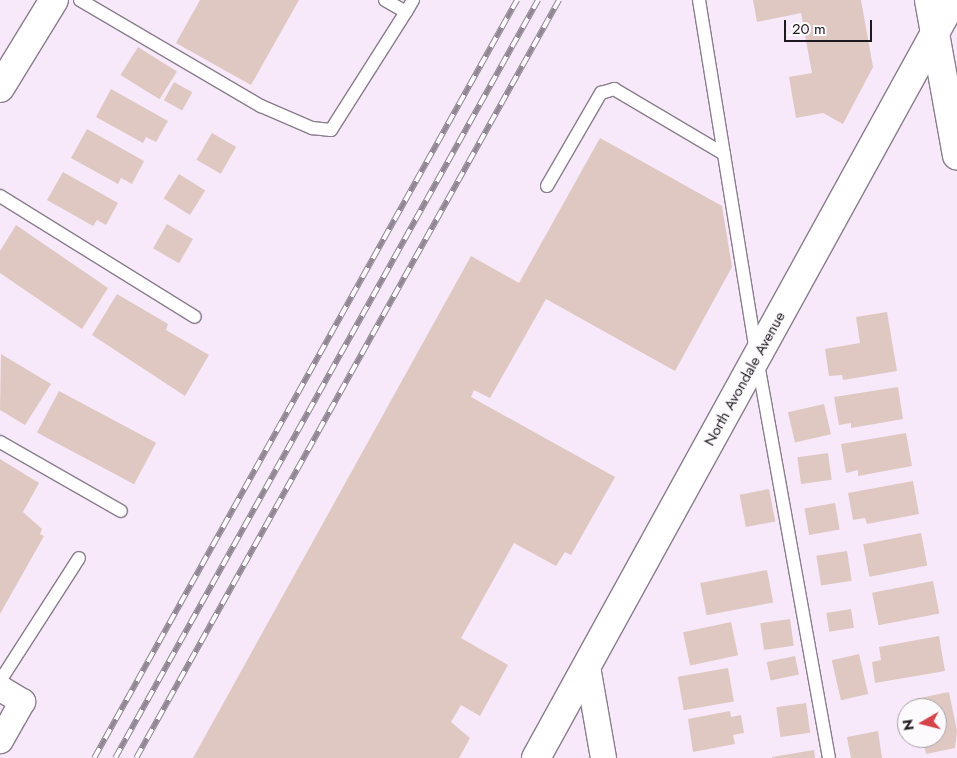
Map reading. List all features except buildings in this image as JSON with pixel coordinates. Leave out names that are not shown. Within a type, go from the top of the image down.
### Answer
[{"type":"street","points":[[0,88],[54,0]]},
{"type":"street","name":"North Avondale Avenue","points":[[536,758],[936,35],[947,3]]},
{"type":"street","points":[[936,35],[957,155]]},
{"type":"street","points":[[587,666],[603,758]]},
{"type":"street","points":[[0,688],[22,701],[0,740]]},
{"type":"lane","points":[[80,0],[261,106],[312,128],[331,130],[413,0]]},
{"type":"lane","points":[[385,0],[406,12]]},
{"type":"lane","points":[[699,0],[757,358],[830,758]]},
{"type":"lane","points":[[547,186],[601,93],[614,89],[724,154]]},
{"type":"lane","points":[[0,196],[196,317]]},
{"type":"lane","points":[[0,442],[121,511]]},
{"type":"lane","points":[[0,681],[80,558]]},
{"type":"railway","points":[[94,758],[517,0]]},
{"type":"railway","points":[[115,758],[538,0]]},
{"type":"railway","points":[[136,758],[559,0]]}]
